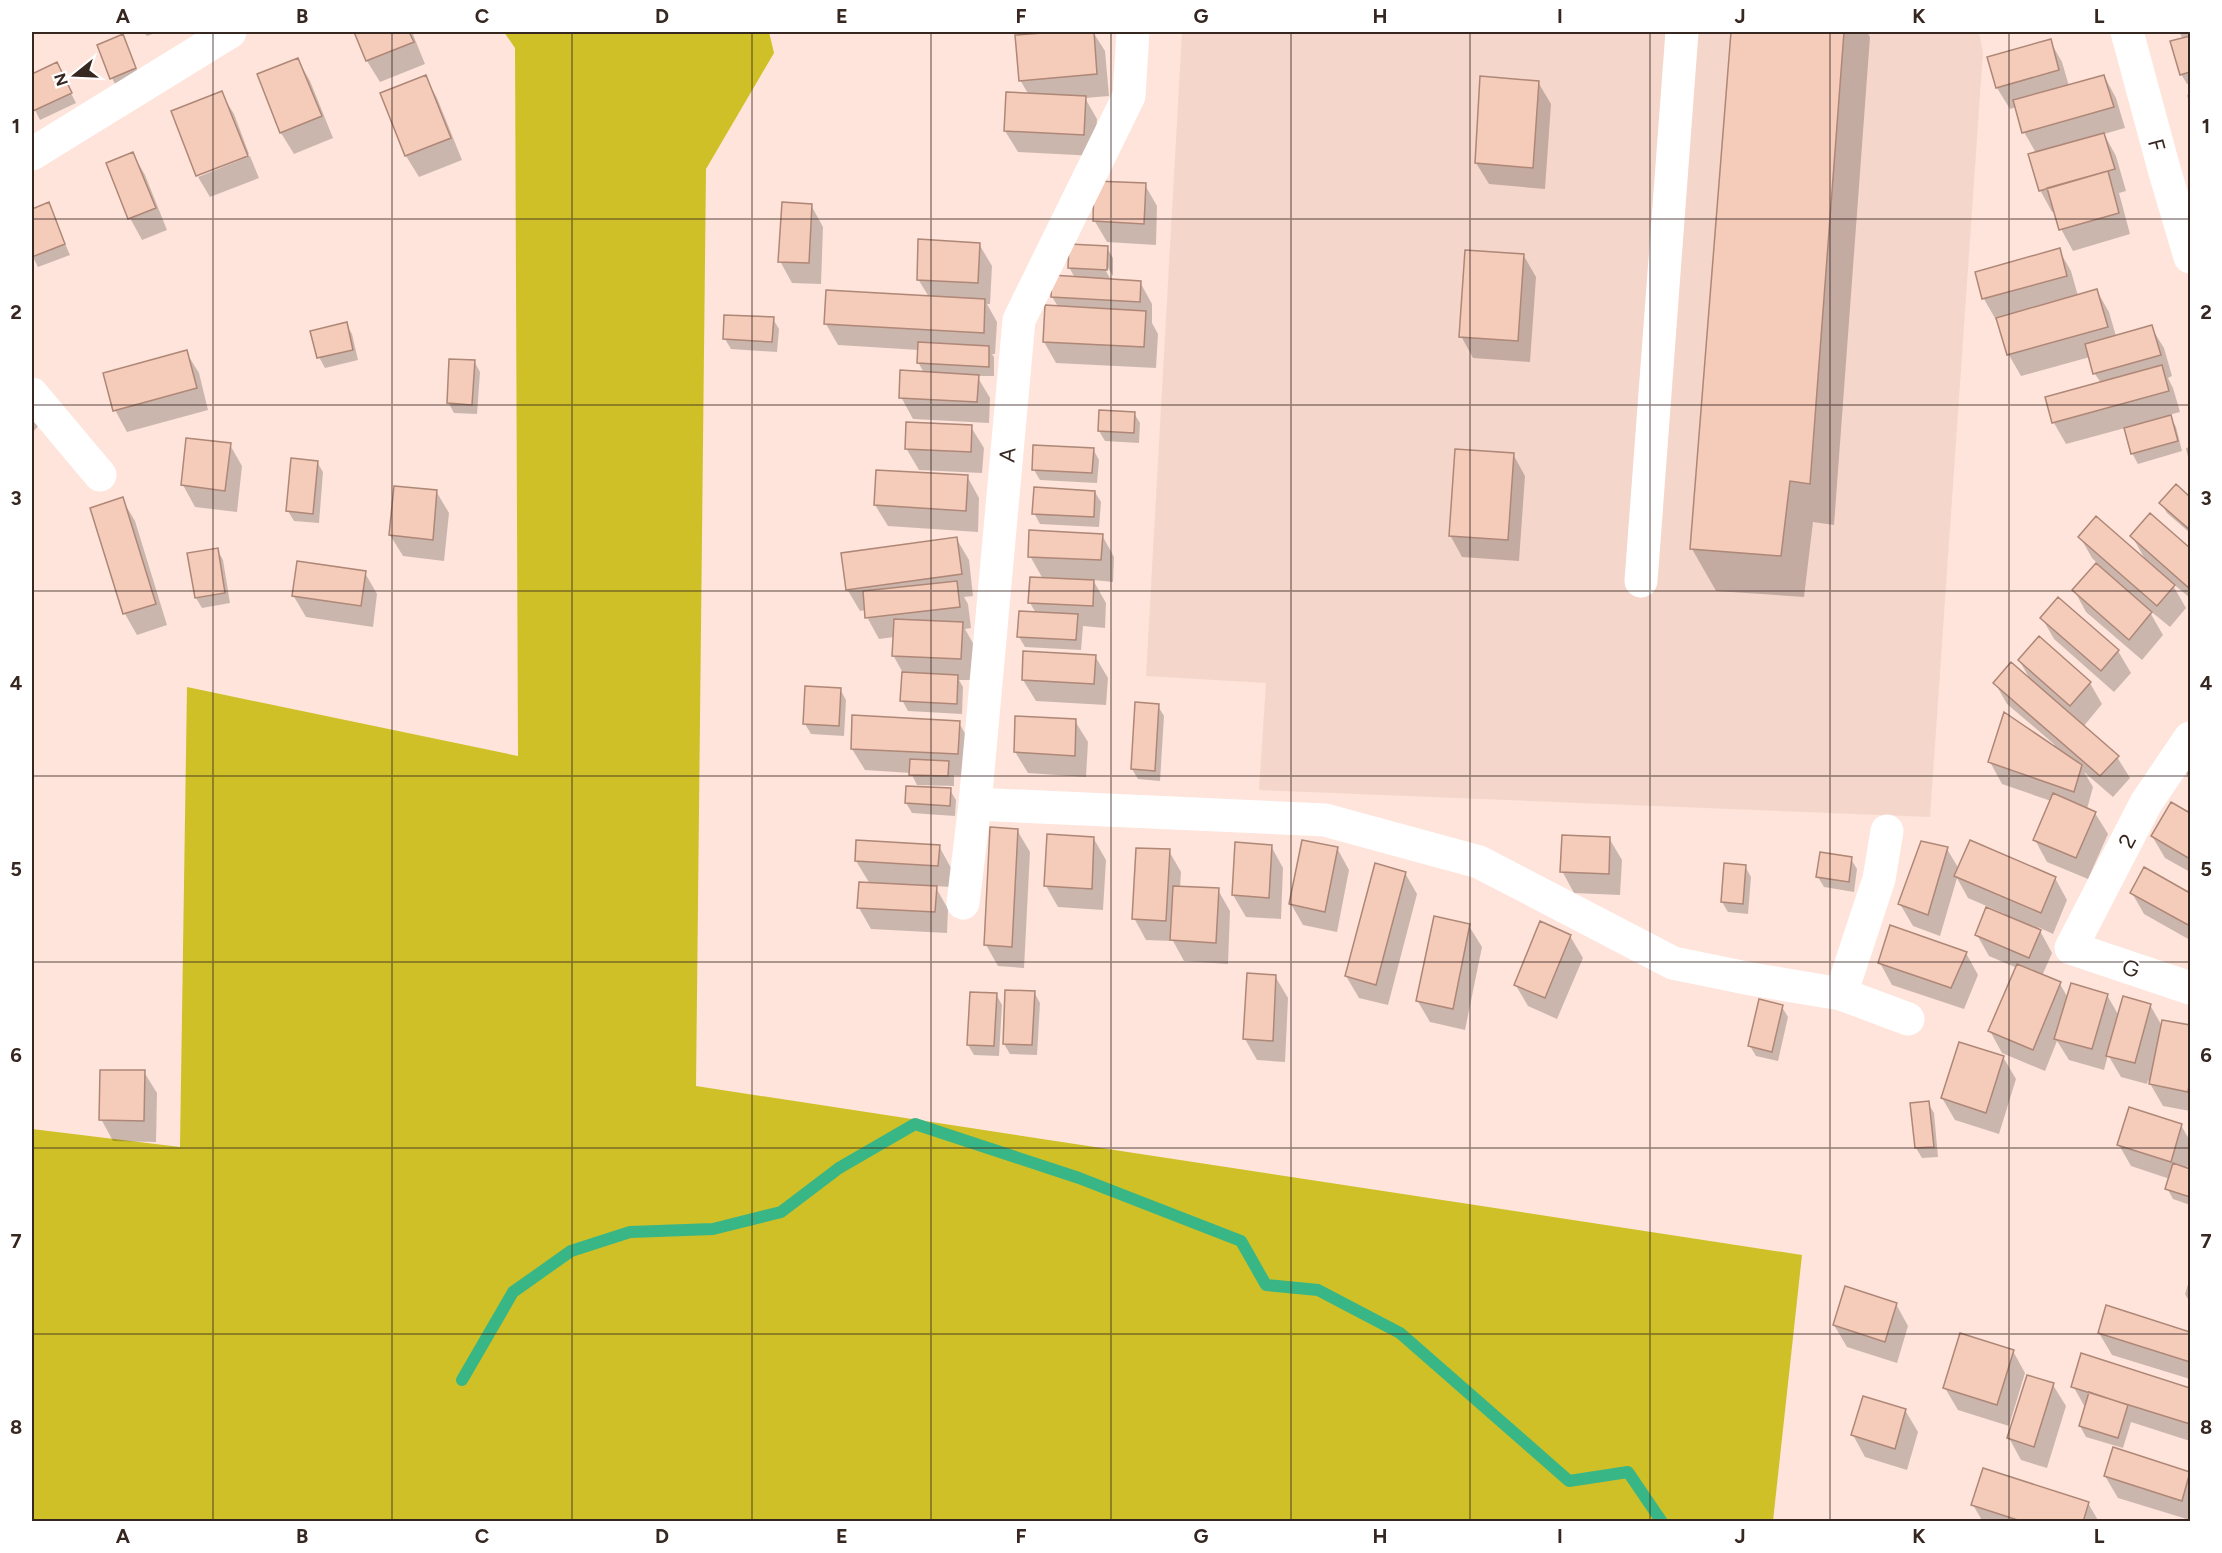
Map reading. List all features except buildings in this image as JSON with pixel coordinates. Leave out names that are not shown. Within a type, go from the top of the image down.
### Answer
[{"type":"street","points":[[32,154],[230,32]]},
{"type":"street","name":"A","points":[[963,903],[975,804],[1019,320],[1129,96],[1133,32]]},
{"type":"street","points":[[1641,581],[1682,32]]},
{"type":"street","name":"F","points":[[2127,32],[2190,257]]},
{"type":"street","points":[[32,394],[100,475]]},
{"type":"street","name":"2","points":[[2072,948],[2146,803],[2190,738]]},
{"type":"street","points":[[975,804],[1325,820],[1479,862],[1673,963],[1841,994],[1908,1019]]},
{"type":"street","points":[[1841,994],[1879,879],[1887,831]]},
{"type":"street","name":"G","points":[[2072,948],[2190,988]]},
{"type":"shaded area","points":[[504,32],[769,32],[774,53],[706,169],[696,1086],[1802,1255],[1773,1521],[32,1521],[32,1129],[180,1147],[187,687],[518,756],[515,48]]},
{"type":"shaded area","points":[[1182,32],[1979,32],[1983,52],[1930,817],[1259,790],[1266,683],[1146,676]]},
{"type":"waterway","points":[[462,1380],[513,1292],[571,1251],[630,1232],[713,1229],[781,1212],[839,1168],[915,1124],[1079,1178],[1241,1241],[1266,1285],[1318,1290],[1400,1333],[1569,1481],[1628,1472],[1662,1522]]}]
